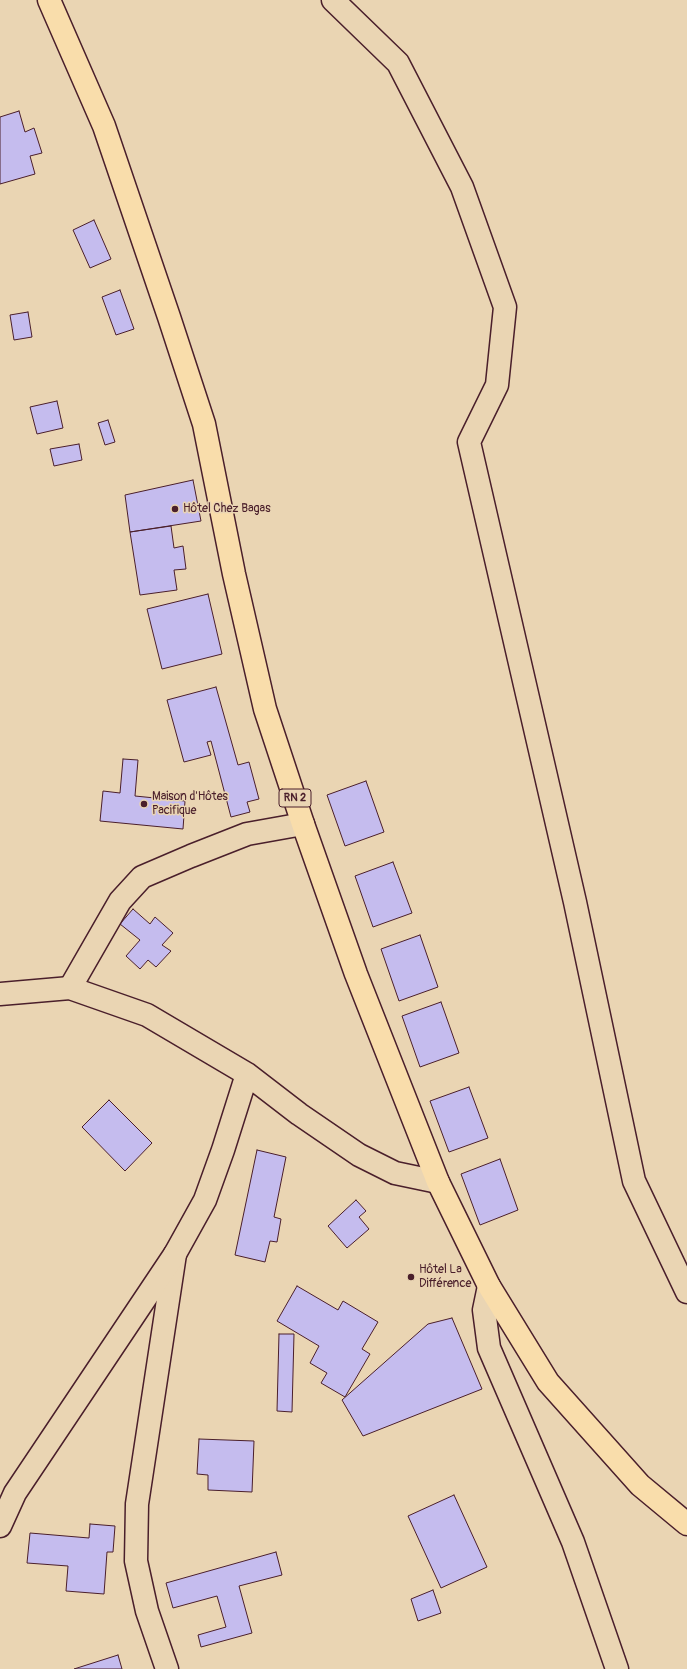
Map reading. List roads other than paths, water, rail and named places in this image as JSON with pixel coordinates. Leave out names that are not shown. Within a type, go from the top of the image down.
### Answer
[{"type":"main road","name":"RN 2","points":[[49,0],[104,126],[204,424],[234,574],[265,709],[303,824],[356,974],[438,1182],[489,1286],[548,1382],[640,1485],[687,1524]]},
{"type":"street","points":[[333,0],[398,63],[462,187],[505,307],[497,385],[469,442],[575,902],[634,1181],[687,1292]]},
{"type":"street","points":[[70,988],[120,901],[142,877],[247,834],[303,824]]},
{"type":"street","points":[[0,994],[70,988],[147,1015],[247,1074],[299,1114],[359,1156],[395,1173],[438,1182]]},
{"type":"street","points":[[0,1526],[15,1493],[176,1254],[205,1200],[223,1150],[247,1074]]},
{"type":"street","points":[[167,1669],[147,1611],[136,1561],[137,1504],[176,1254]]},
{"type":"street","points":[[489,1286],[484,1310],[489,1348],[573,1542],[617,1669]]},
{"type":"place","name":"Hôtel Chez Bagas","points":[[175,509]]},
{"type":"place","name":"Maison d'Hôtes Pacifique","points":[[144,804]]},
{"type":"place","name":"Hôtel La Différence","points":[[411,1277]]}]
